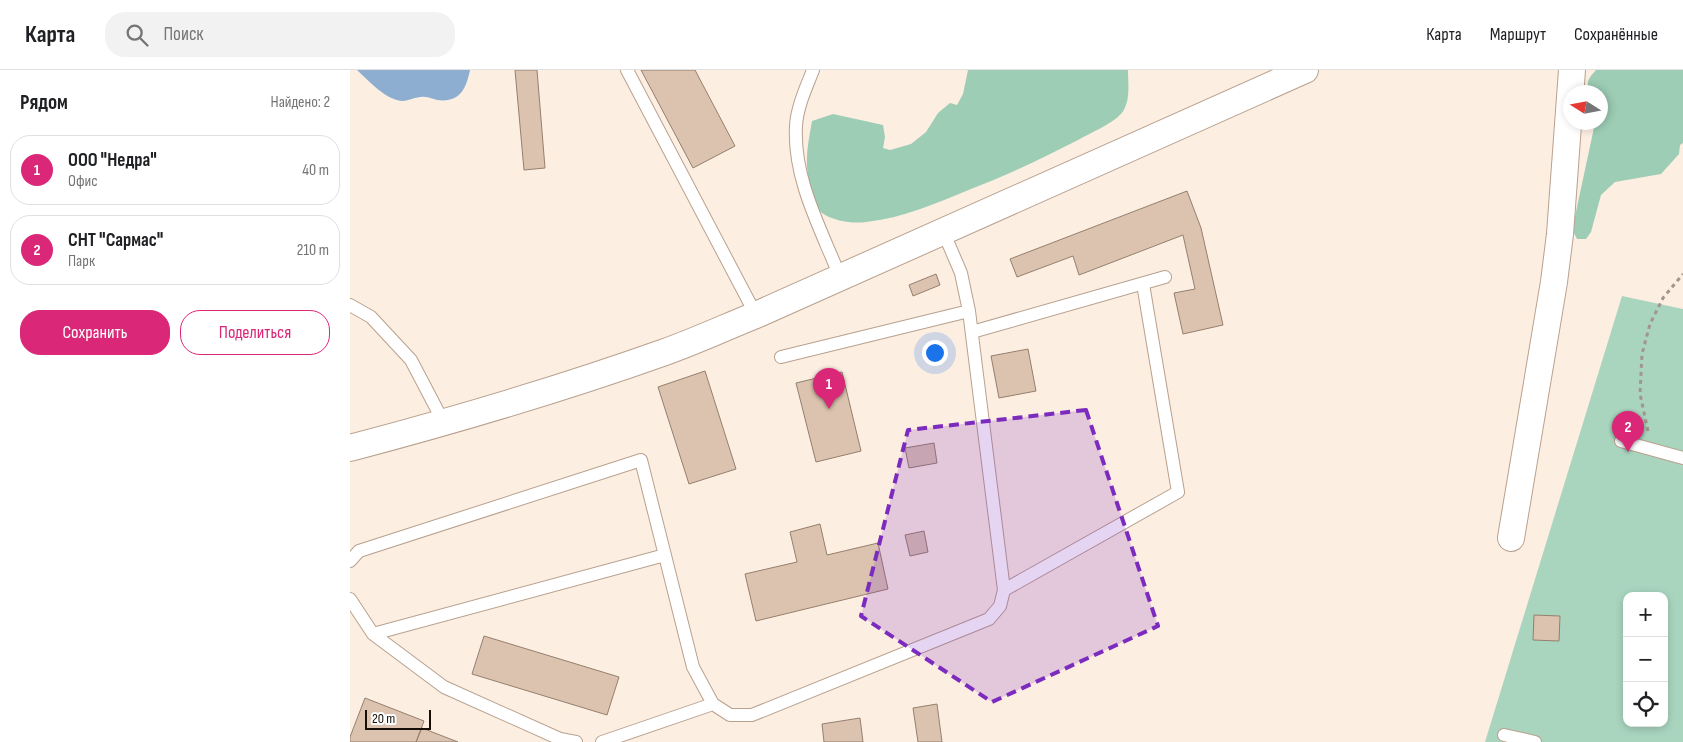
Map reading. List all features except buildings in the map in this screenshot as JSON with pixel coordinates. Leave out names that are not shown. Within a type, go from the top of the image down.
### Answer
[{"type":"street","points":[[1511,538],[1554,282],[1560,234],[1572,70]]},
{"type":"street","points":[[350,448],[444,423],[666,352],[756,315],[1298,72]]},
{"type":"lane","points":[[626,70],[756,315]]},
{"type":"lane","points":[[812,70],[802,98],[796,124],[797,153],[802,180],[840,277]]},
{"type":"lane","points":[[350,561],[359,551],[641,460],[693,667],[713,704],[730,715],[752,716],[989,619],[1000,606],[1004,590],[969,311],[961,273],[943,231]]},
{"type":"lane","points":[[972,332],[1165,277]]},
{"type":"lane","points":[[1004,590],[1178,492],[1143,284]]},
{"type":"lane","points":[[350,305],[371,317],[411,360],[444,423]]},
{"type":"lane","points":[[781,357],[969,311]]},
{"type":"lane","points":[[1621,442],[1683,458]]},
{"type":"lane","points":[[373,634],[665,555]]},
{"type":"lane","points":[[350,599],[373,634],[444,687],[560,739],[576,742]]},
{"type":"lane","points":[[602,742],[713,704]]},
{"type":"lane","points":[[1504,735],[1535,742]]},
{"type":"path","points":[[1651,450],[1640,394],[1642,354],[1650,324],[1663,298],[1683,274]]},
{"type":"highlighted area","points":[[1086,410],[1158,626],[992,702],[861,616],[908,430]]},
{"type":"green space","points":[[968,70],[1128,70],[1128,98],[1121,114],[1101,128],[1012,172],[933,205],[893,217],[861,223],[837,220],[827,216],[818,209],[810,188],[807,165],[812,121],[833,114],[883,125],[885,137],[883,148],[890,150],[911,144],[926,132],[938,113],[950,103],[957,105],[963,94]]},
{"type":"green space","points":[[1596,70],[1683,70],[1683,143],[1680,145],[1679,154],[1661,174],[1615,182],[1601,195],[1591,232],[1586,239],[1577,239],[1574,233],[1574,221],[1594,130],[1608,130],[1608,85],[1588,85],[1590,78]]},
{"type":"green space","points":[[1622,296],[1683,309],[1683,742],[1485,742]]},
{"type":"water","points":[[357,70],[470,70],[464,89],[456,97],[437,100],[422,97],[402,101],[396,100],[384,93]]},
{"type":"place","name":"ООО \"Недра\"","points":[[829,409]]},
{"type":"place","name":"СНТ \"Сармас\"","points":[[1628,452]]}]
